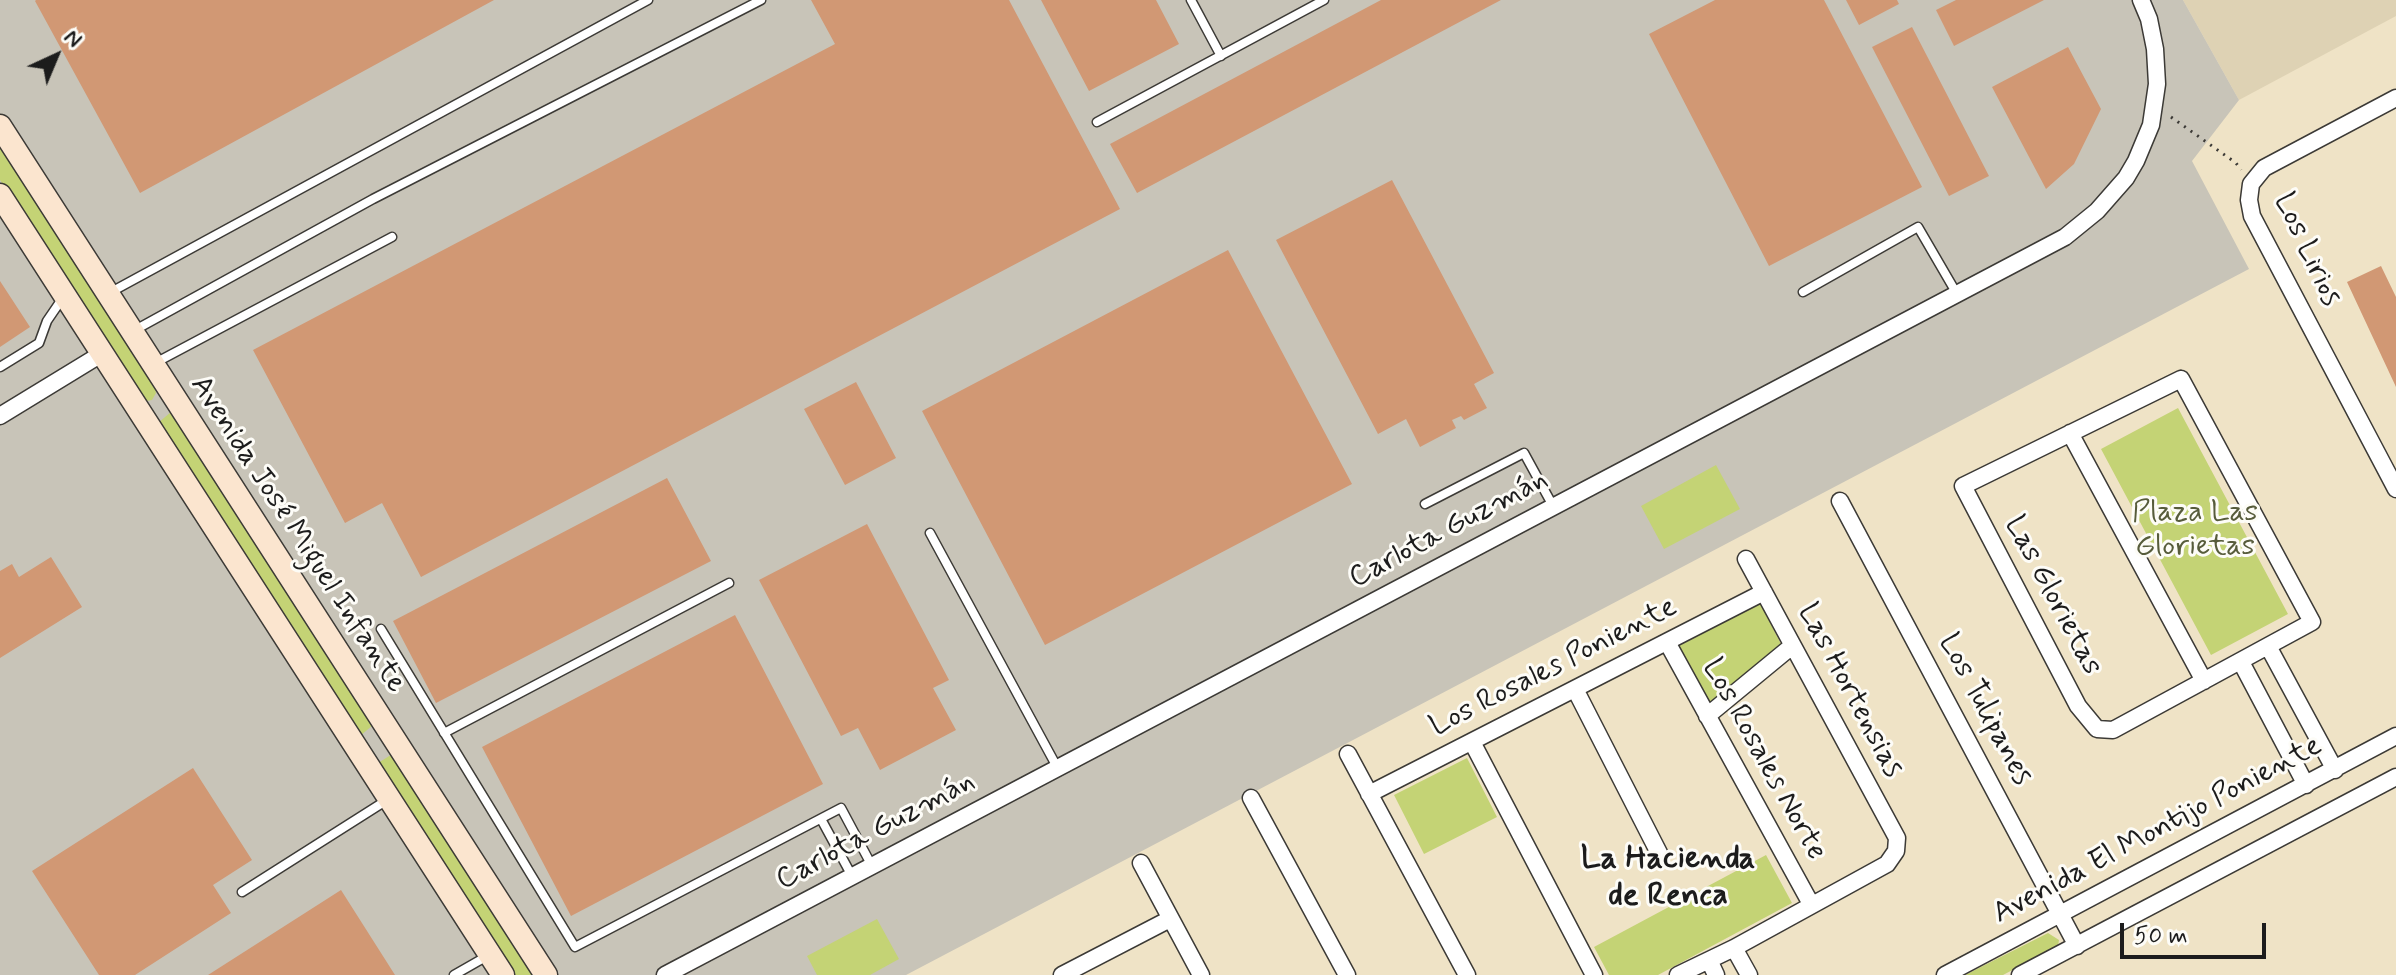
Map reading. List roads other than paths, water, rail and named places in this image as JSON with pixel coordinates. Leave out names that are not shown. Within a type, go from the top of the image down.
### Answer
[{"type":"street","name":"Carlota Guzmán","points":[[665,975],[2047,248],[2097,211],[2126,178],[2145,143],[2155,106],[2157,84],[2155,49],[2149,19],[2141,0]]},
{"type":"street","name":"Los Lirios","points":[[2396,98],[2272,163],[2256,175],[2249,200],[2252,216],[2396,489]]},
{"type":"street","name":"Avenida José Miguel Infante","points":[[0,126],[546,975]]},
{"type":"street","points":[[2,205],[103,353],[503,975]]},
{"type":"street","points":[[0,416],[103,353]]},
{"type":"street","name":"Las Glorietas","points":[[2181,379],[2312,622],[2269,648],[2113,730],[2097,729],[2078,706],[1963,486],[2181,379]]},
{"type":"street","points":[[2070,433],[2204,681]]},
{"type":"street","name":"Los Tulipanes","points":[[1840,501],[2077,946]]},
{"type":"street","name":"Las Hortensias","points":[[1746,559],[1897,838],[1896,851],[1887,864],[1811,904]]},
{"type":"street","name":"Los Rosales Poniente","points":[[1369,794],[1764,592]]},
{"type":"street","name":"Los Rosales Norte","points":[[1667,642],[1811,904]]},
{"type":"street","points":[[1707,716],[1792,646]]},
{"type":"street","points":[[2269,648],[2335,770]]},
{"type":"street","points":[[2241,662],[2306,785]]},
{"type":"street","points":[[1575,689],[1659,853]]},
{"type":"street","points":[[356,750],[376,749],[389,731]]},
{"type":"street","name":"Avenida El Montijo Poniente","points":[[1945,975],[2396,736]]},
{"type":"street","points":[[1472,742],[1594,975]]},
{"type":"street","points":[[1348,754],[1467,975]]},
{"type":"street","points":[[2020,975],[2396,777]]},
{"type":"street","points":[[1251,798],[1347,975]]},
{"type":"street","points":[[1141,863],[1201,975]]},
{"type":"street","points":[[1678,975],[1712,968],[1734,948],[1811,904]]},
{"type":"street","points":[[1062,975],[1170,919]]},
{"type":"street","points":[[1734,948],[1749,975]]},
{"type":"lane","points":[[107,294],[648,0]]},
{"type":"lane","points":[[131,332],[373,199],[761,0]]},
{"type":"lane","points":[[1191,0],[1221,56]]},
{"type":"lane","points":[[1097,122],[1324,0]]},
{"type":"lane","points":[[1803,292],[1918,227],[1957,294]]},
{"type":"lane","points":[[151,365],[392,237]]},
{"type":"lane","points":[[0,367],[39,343],[47,321],[65,295]]},
{"type":"lane","points":[[1425,504],[1524,453],[1553,506]]},
{"type":"lane","points":[[930,533],[1058,768]]},
{"type":"lane","points":[[444,733],[729,583]]},
{"type":"lane","points":[[381,629],[575,947],[841,808],[872,866]]},
{"type":"lane","points":[[242,892],[388,799]]},
{"type":"lane","points":[[821,819],[852,876]]},
{"type":"lane","points":[[454,975],[490,954]]},
{"type":"district","name":"La Hacienda de Renca","points":[[1668,878]]},
{"type":"park label","name":"Plaza Las Glorietas","points":[[2195,531]]}]
